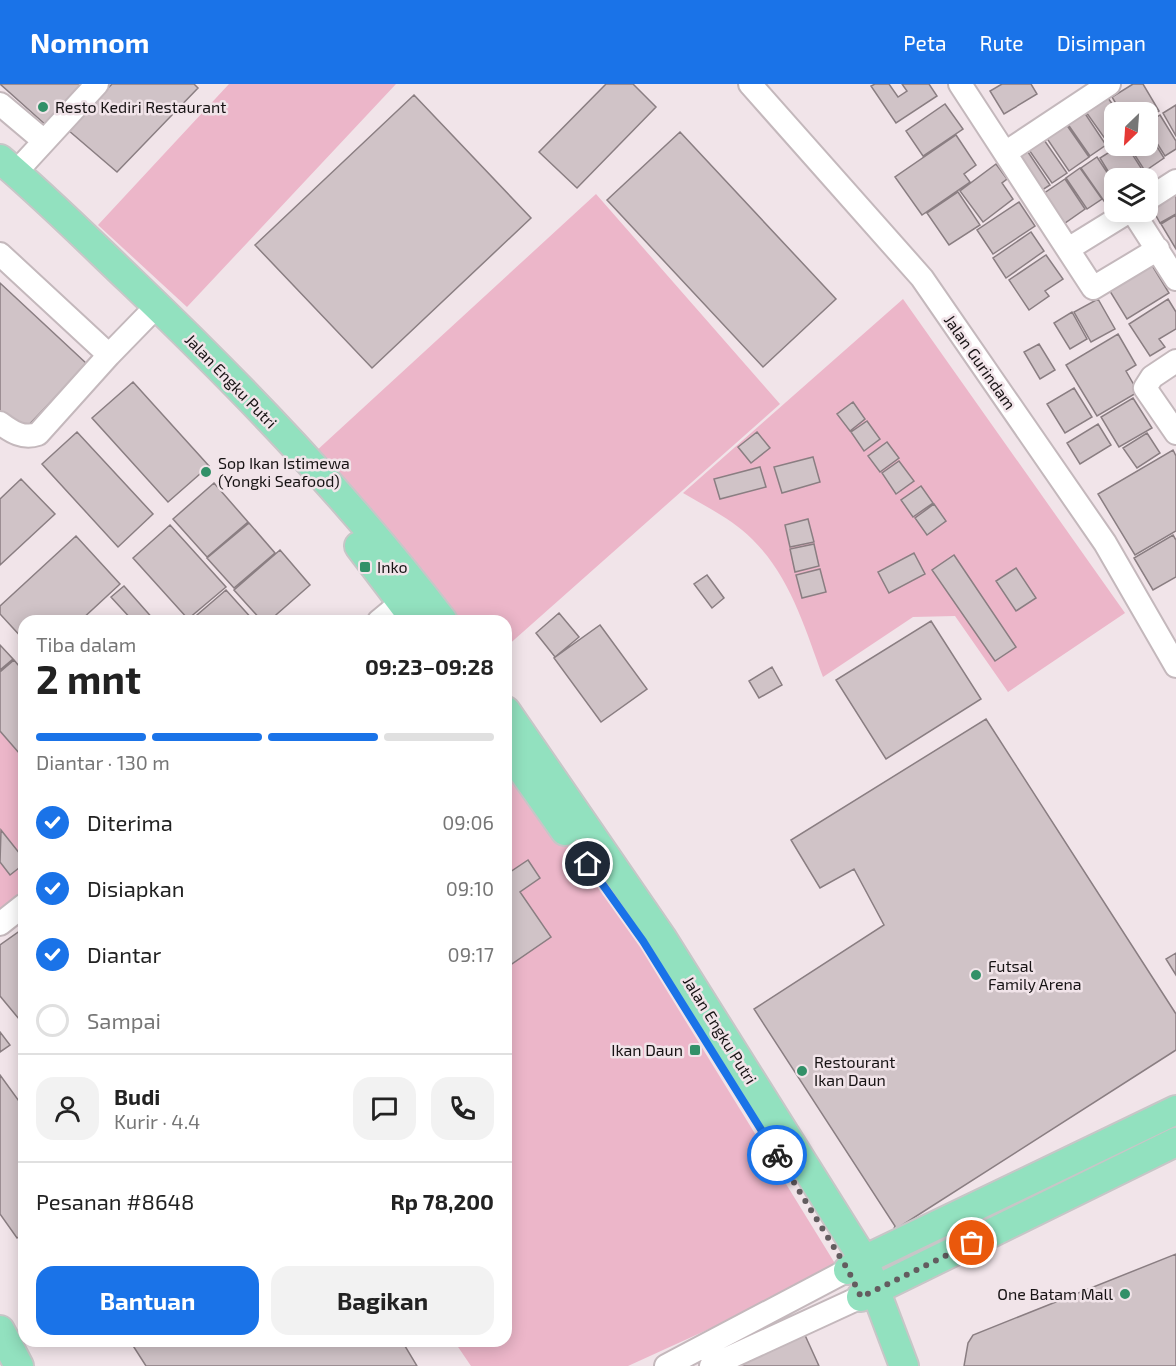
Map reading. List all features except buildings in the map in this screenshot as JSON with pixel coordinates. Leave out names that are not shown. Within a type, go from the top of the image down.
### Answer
[{"type":"main road","name":"Jalan Engku Putri","points":[[5,170],[262,435],[344,528],[409,612]]},
{"type":"main road","name":"Jalan Engku Putri","points":[[5,170],[199,346],[359,517],[438,615]]},
{"type":"main road","name":"Jalan Engku Putri","points":[[512,720],[662,938],[856,1265],[904,1366]]},
{"type":"main road","name":"Jalan Engku Putri","points":[[512,755],[643,941],[856,1265]]},
{"type":"main road","points":[[856,1265],[1176,1110]]},
{"type":"main road","points":[[869,1293],[1176,1142]]},
{"type":"main road","name":"Jalan Engku Putri","points":[[869,1293],[888,1366]]},
{"type":"main road","points":[[0,1330],[19,1366]]},
{"type":"street","points":[[5,170],[44,141],[97,84]]},
{"type":"street","name":"Jalan Gurindam","points":[[750,84],[922,278],[1106,543],[1176,666]]},
{"type":"street","points":[[960,84],[1093,288],[1158,249]]},
{"type":"street","points":[[1005,153],[1109,84]]},
{"type":"street","points":[[0,104],[44,141]]},
{"type":"street","points":[[1158,193],[1176,181]]},
{"type":"street","points":[[1068,249],[1112,222]]},
{"type":"street","points":[[1140,222],[1176,279]]},
{"type":"street","points":[[0,254],[109,355]]},
{"type":"street","points":[[0,423],[29,437],[38,434],[147,316]]},
{"type":"street","points":[[1174,426],[1145,388],[1152,377],[1176,361]]},
{"type":"street","points":[[0,924],[18,910]]},
{"type":"street","points":[[666,1366],[856,1265]]},
{"type":"street","points":[[711,1366],[869,1293]]},
{"type":"shaded area","points":[[229,84],[396,84],[187,307],[98,225]]},
{"type":"shaded area","points":[[596,194],[780,404],[512,642],[512,615],[447,615],[314,453]]},
{"type":"shaded area","points":[[903,299],[1125,613],[1008,692],[955,616],[913,617],[823,677],[803,622],[777,569],[752,539],[737,526],[683,493]]},
{"type":"shaded area","points":[[0,730],[18,750],[18,896],[0,910]]},
{"type":"shaded area","points":[[512,767],[640,947],[839,1270],[628,1366],[471,1366],[458,1347],[512,1347]]},
{"type":"way so far","points":[[777,1155],[848,1270],[861,1297],[972,1243]]},
{"type":"place","name":"Resto Kediri Restaurant","points":[[43,107]]},
{"type":"place","name":"Sop Ikan Istimewa (Yongki Seafood)","points":[[206,472]]},
{"type":"place","name":"Inko","points":[[365,567]]},
{"type":"place","name":"Futsal Family Arena","points":[[976,975]]},
{"type":"place","name":"Ikan Daun","points":[[695,1050]]},
{"type":"place","name":"Restourant Ikan Daun","points":[[802,1071]]},
{"type":"place","name":"One Batam Mall","points":[[1125,1294]]},
{"type":"route","points":[[588,864],[643,941],[777,1155]]}]
